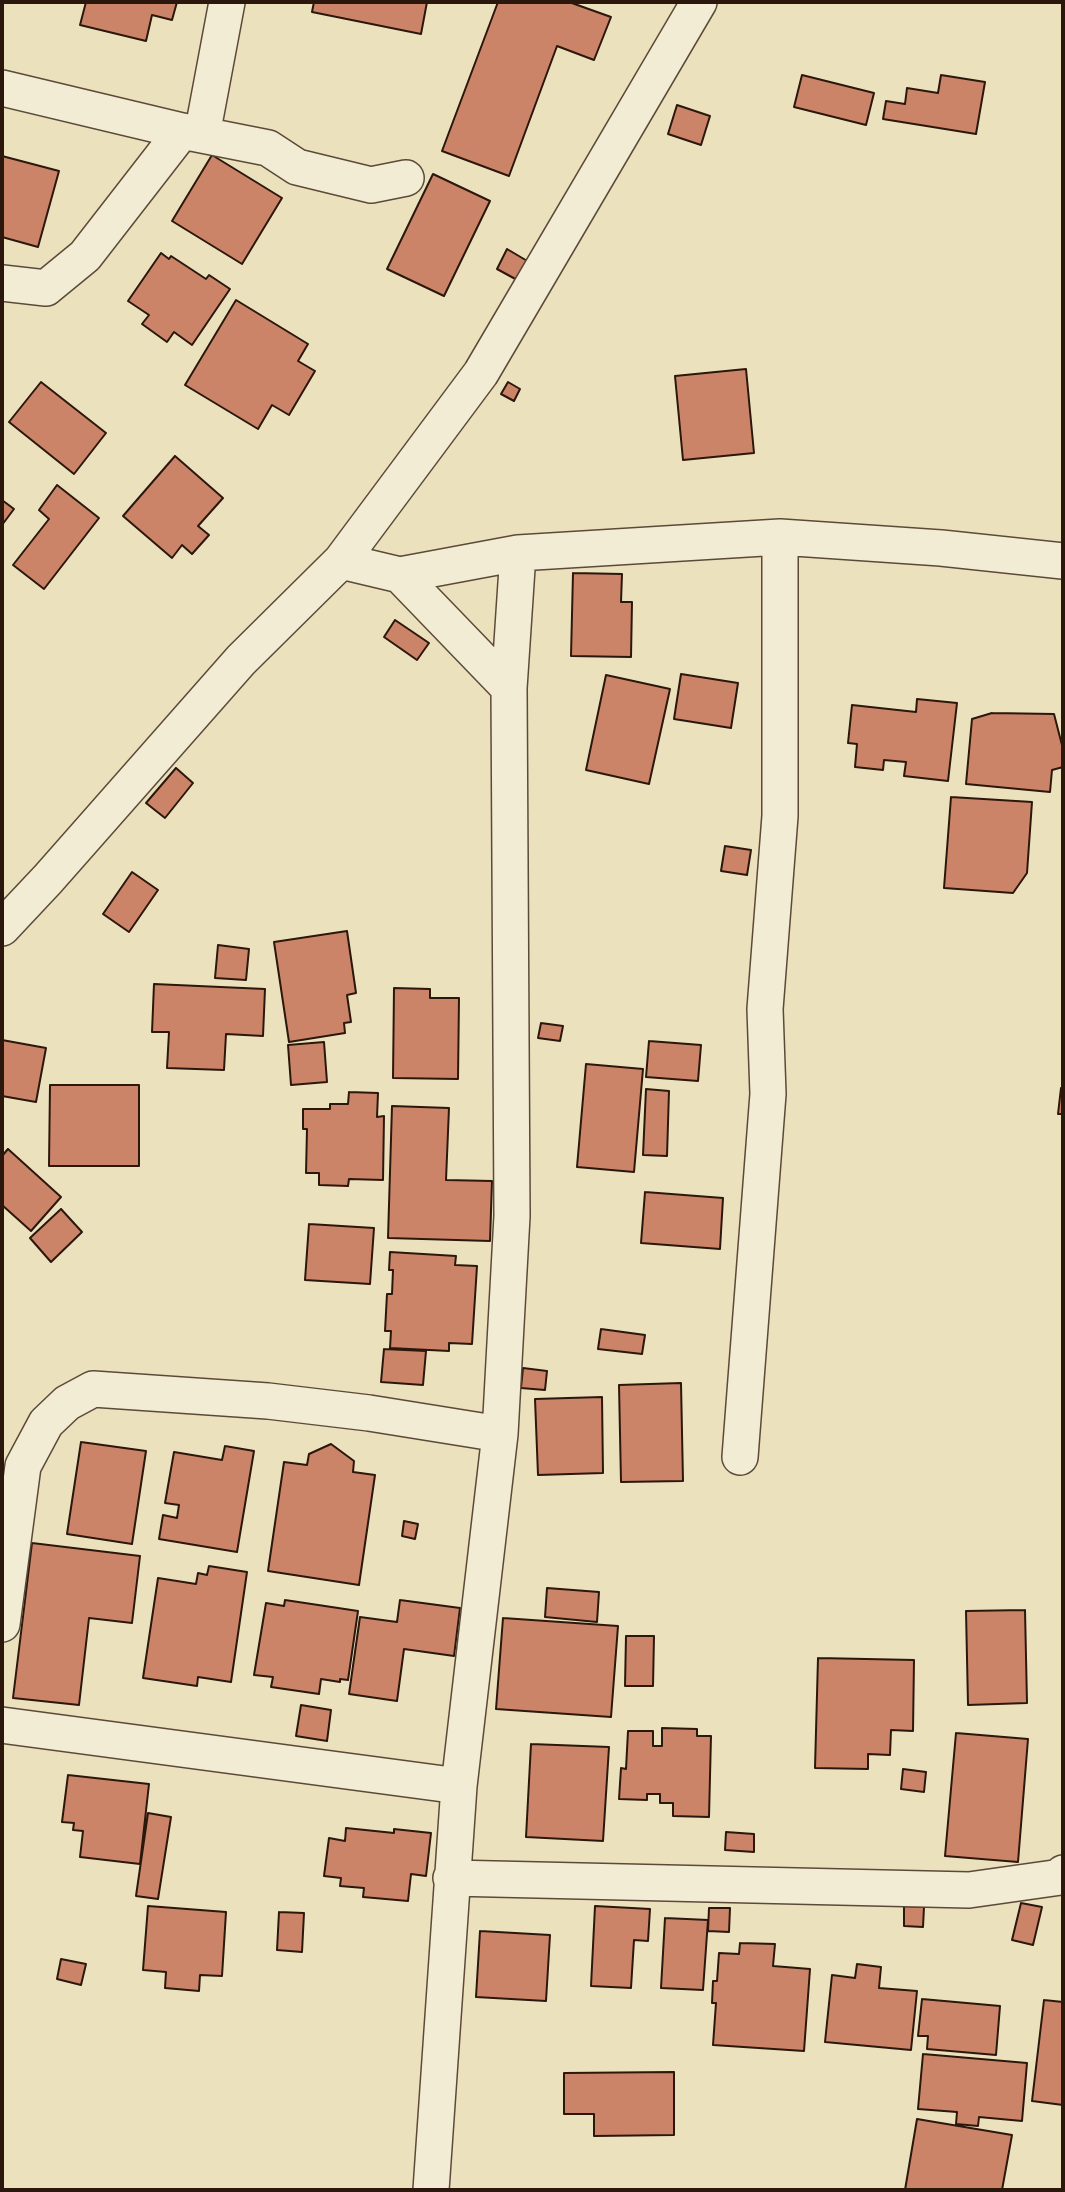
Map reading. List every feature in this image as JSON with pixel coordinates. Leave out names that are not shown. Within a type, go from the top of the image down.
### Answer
[{"type":"street","points":[[2,283],[46,288],[85,256],[192,133],[227,2]]},
{"type":"street","points":[[2,928],[241,660],[341,561],[481,373],[699,2]]},
{"type":"street","points":[[2,88],[268,148],[297,167],[371,186],[406,178]]},
{"type":"street","points":[[341,561],[400,575],[518,552],[780,537],[941,548],[1063,561]]},
{"type":"street","points":[[740,1457],[768,1094],[765,1009],[780,816],[780,537]]},
{"type":"street","points":[[431,2190],[459,1786],[500,1434],[512,1216],[509,688],[518,552]]},
{"type":"street","points":[[400,575],[509,688]]},
{"type":"street","points":[[2,1624],[23,1466],[46,1423],[68,1404],[93,1389],[306,1405],[500,1434]]},
{"type":"street","points":[[2,1725],[459,1786]]},
{"type":"street","points":[[451,1878],[969,1891],[1061,1877],[1063,1873]]},
{"type":"building","points":[[86,2],[177,2],[172,20],[152,15],[146,41],[80,25]]},
{"type":"building","points":[[314,2],[427,2],[421,34],[312,12]]},
{"type":"building","points":[[498,2],[569,2],[611,17],[594,60],[557,46],[509,176],[442,151]]},
{"type":"building","points":[[802,75],[874,93],[866,125],[794,107]]},
{"type":"building","points":[[941,75],[985,82],[976,134],[883,119],[886,101],[905,104],[907,88],[938,93]]},
{"type":"building","points":[[677,105],[710,116],[701,145],[668,134]]},
{"type":"building","points":[[212,155],[282,198],[242,264],[172,221]]},
{"type":"building","points":[[2,156],[59,171],[38,247],[2,237]]},
{"type":"building","points":[[433,174],[490,201],[444,296],[387,269]]},
{"type":"building","points":[[507,249],[529,262],[519,281],[497,269]]},
{"type":"building","points":[[161,253],[169,259],[171,256],[206,279],[209,275],[230,289],[192,345],[174,332],[167,342],[142,324],[149,315],[128,301]]},
{"type":"building","points":[[236,300],[308,344],[298,361],[315,371],[289,415],[272,405],[258,429],[185,385]]},
{"type":"building","points":[[746,369],[754,453],[683,460],[675,376]]},
{"type":"building","points":[[41,382],[106,433],[74,474],[9,422]]},
{"type":"building","points":[[508,382],[520,389],[514,401],[501,394]]},
{"type":"building","points":[[175,456],[223,498],[198,526],[209,535],[192,554],[182,545],[172,558],[123,516]]},
{"type":"building","points":[[57,485],[99,518],[44,589],[13,565],[49,519],[39,510]]},
{"type":"building","points":[[2,500],[14,509],[2,525]]},
{"type":"building","points":[[573,573],[622,574],[621,602],[632,602],[631,657],[571,656]]},
{"type":"building","points":[[395,620],[429,643],[417,660],[384,637]]},
{"type":"building","points":[[681,674],[738,683],[731,728],[674,719]]},
{"type":"building","points":[[606,675],[670,689],[649,784],[586,770]]},
{"type":"building","points":[[917,699],[957,703],[948,781],[904,776],[906,762],[884,760],[883,770],[855,767],[857,744],[848,743],[852,705],[916,712]]},
{"type":"building","points":[[992,713],[1054,714],[1063,749],[1063,767],[1052,770],[1050,792],[966,784],[972,719]]},
{"type":"building","points":[[176,768],[193,783],[165,818],[146,803]]},
{"type":"building","points":[[951,797],[1032,802],[1027,873],[1013,893],[944,888]]},
{"type":"building","points":[[725,846],[751,850],[747,875],[721,871]]},
{"type":"building","points":[[132,872],[158,890],[129,932],[103,914]]},
{"type":"building","points":[[347,931],[356,993],[347,995],[351,1022],[344,1023],[345,1033],[289,1042],[274,942]]},
{"type":"building","points":[[218,945],[249,949],[246,980],[215,978]]},
{"type":"building","points":[[154,984],[265,989],[263,1036],[226,1034],[224,1070],[167,1068],[169,1032],[152,1032]]},
{"type":"building","points":[[394,988],[430,989],[430,998],[459,998],[458,1079],[393,1078]]},
{"type":"building","points":[[541,1023],[563,1026],[560,1041],[538,1038]]},
{"type":"building","points":[[2,1040],[46,1048],[36,1102],[2,1096]]},
{"type":"building","points":[[649,1041],[701,1045],[698,1081],[646,1077]]},
{"type":"building","points":[[324,1042],[327,1082],[291,1085],[288,1045]]},
{"type":"building","points":[[586,1064],[643,1069],[634,1172],[577,1167]]},
{"type":"building","points":[[50,1085],[139,1085],[139,1166],[49,1166]]},
{"type":"building","points":[[1061,1088],[1063,1114],[1058,1114]]},
{"type":"building","points":[[646,1089],[669,1091],[667,1156],[643,1155]]},
{"type":"building","points":[[349,1092],[378,1093],[377,1117],[384,1116],[383,1180],[349,1179],[348,1186],[319,1185],[319,1173],[306,1173],[307,1129],[303,1129],[303,1109],[330,1109],[330,1104],[348,1104]]},
{"type":"building","points":[[392,1106],[449,1108],[446,1180],[492,1181],[490,1241],[388,1238]]},
{"type":"building","points":[[8,1149],[61,1197],[31,1231],[2,1205],[2,1156]]},
{"type":"building","points":[[645,1192],[723,1198],[720,1249],[641,1243]]},
{"type":"building","points":[[61,1209],[82,1232],[51,1262],[30,1238]]},
{"type":"building","points":[[309,1224],[374,1228],[370,1284],[305,1280]]},
{"type":"building","points":[[390,1252],[456,1256],[455,1265],[477,1266],[472,1344],[449,1343],[449,1351],[390,1348],[391,1331],[385,1331],[387,1294],[392,1294],[393,1270],[389,1270]]},
{"type":"building","points":[[601,1329],[645,1335],[642,1354],[598,1349]]},
{"type":"building","points":[[384,1349],[426,1351],[423,1385],[381,1382]]},
{"type":"building","points":[[523,1368],[547,1371],[545,1390],[521,1388]]},
{"type":"building","points":[[681,1383],[683,1481],[621,1482],[619,1385]]},
{"type":"building","points":[[602,1397],[603,1473],[538,1475],[535,1399]]},
{"type":"building","points":[[81,1442],[146,1451],[132,1544],[67,1534]]},
{"type":"building","points":[[331,1444],[354,1461],[353,1472],[375,1475],[359,1585],[268,1571],[284,1462],[307,1465],[309,1454]]},
{"type":"building","points":[[225,1446],[254,1451],[237,1552],[159,1539],[163,1515],[177,1518],[179,1505],[165,1503],[174,1452],[222,1460]]},
{"type":"building","points":[[404,1521],[418,1524],[415,1539],[402,1536]]},
{"type":"building","points":[[32,1543],[140,1556],[132,1623],[89,1618],[79,1705],[13,1698]]},
{"type":"building","points":[[209,1566],[247,1572],[231,1682],[198,1677],[197,1686],[143,1678],[158,1578],[196,1584],[198,1573],[207,1575]]},
{"type":"building","points":[[547,1588],[599,1592],[597,1622],[545,1617]]},
{"type":"building","points":[[285,1600],[358,1611],[348,1680],[340,1679],[340,1682],[321,1679],[319,1694],[271,1687],[273,1677],[254,1675],[266,1603],[284,1606]]},
{"type":"building","points":[[400,1600],[460,1608],[454,1656],[404,1649],[397,1701],[349,1694],[360,1617],[397,1622]]},
{"type":"building","points":[[1025,1610],[1027,1703],[968,1705],[966,1611]]},
{"type":"building","points":[[503,1618],[618,1626],[611,1717],[496,1709]]},
{"type":"building","points":[[626,1636],[654,1636],[653,1686],[625,1686]]},
{"type":"building","points":[[818,1658],[914,1660],[913,1731],[891,1730],[890,1755],[868,1754],[868,1769],[815,1768]]},
{"type":"building","points":[[301,1705],[331,1710],[327,1741],[296,1736]]},
{"type":"building","points":[[662,1728],[697,1729],[697,1736],[711,1736],[709,1817],[673,1816],[673,1803],[660,1803],[660,1794],[647,1794],[647,1800],[619,1799],[621,1768],[626,1769],[628,1731],[653,1731],[653,1746],[662,1746]]},
{"type":"building","points":[[956,1733],[1028,1739],[1018,1862],[945,1856]]},
{"type":"building","points":[[531,1744],[609,1747],[603,1841],[526,1837]]},
{"type":"building","points":[[903,1769],[926,1772],[924,1792],[901,1789]]},
{"type":"building","points":[[68,1775],[149,1784],[140,1864],[80,1857],[83,1831],[73,1830],[74,1823],[62,1822]]},
{"type":"building","points":[[148,1813],[171,1817],[158,1899],[136,1896]]},
{"type":"building","points":[[346,1828],[394,1833],[394,1829],[431,1833],[426,1876],[411,1874],[408,1901],[363,1897],[364,1888],[340,1886],[341,1878],[324,1876],[329,1838],[345,1841]]},
{"type":"building","points":[[726,1832],[754,1834],[754,1852],[725,1850]]},
{"type":"building","points":[[1021,1903],[1042,1907],[1033,1945],[1012,1940]]},
{"type":"building","points":[[148,1906],[226,1912],[222,1976],[200,1975],[199,1991],[165,1988],[166,1972],[143,1970]]},
{"type":"building","points":[[595,1906],[650,1909],[648,1941],[634,1940],[631,1988],[591,1986]]},
{"type":"building","points":[[904,1906],[924,1907],[923,1927],[904,1926]]},
{"type":"building","points":[[709,1908],[730,1908],[729,1932],[708,1931]]},
{"type":"building","points":[[279,1912],[304,1913],[302,1952],[277,1950]]},
{"type":"building","points":[[665,1918],[708,1920],[703,1990],[661,1988]]},
{"type":"building","points":[[480,1931],[550,1935],[546,2001],[476,1997]]},
{"type":"building","points":[[740,1943],[775,1944],[773,1966],[810,1969],[804,2051],[713,2045],[716,2003],[712,2003],[713,1981],[717,1981],[719,1953],[739,1954]]},
{"type":"building","points":[[61,1959],[86,1964],[81,1985],[57,1979]]},
{"type":"building","points":[[857,1964],[881,1967],[879,1988],[917,1991],[911,2050],[825,2042],[832,1975],[855,1978]]},
{"type":"building","points":[[922,1999],[1000,2006],[996,2055],[927,2049],[928,2036],[918,2036]]},
{"type":"building","points":[[1044,2000],[1063,2002],[1063,2105],[1032,2101]]},
{"type":"building","points":[[923,2054],[1027,2063],[1022,2121],[979,2117],[978,2126],[956,2124],[957,2112],[918,2109]]},
{"type":"building","points":[[674,2072],[674,2135],[594,2136],[594,2114],[564,2114],[564,2073]]},
{"type":"building","points":[[917,2119],[1012,2135],[1002,2190],[905,2190]]}]
